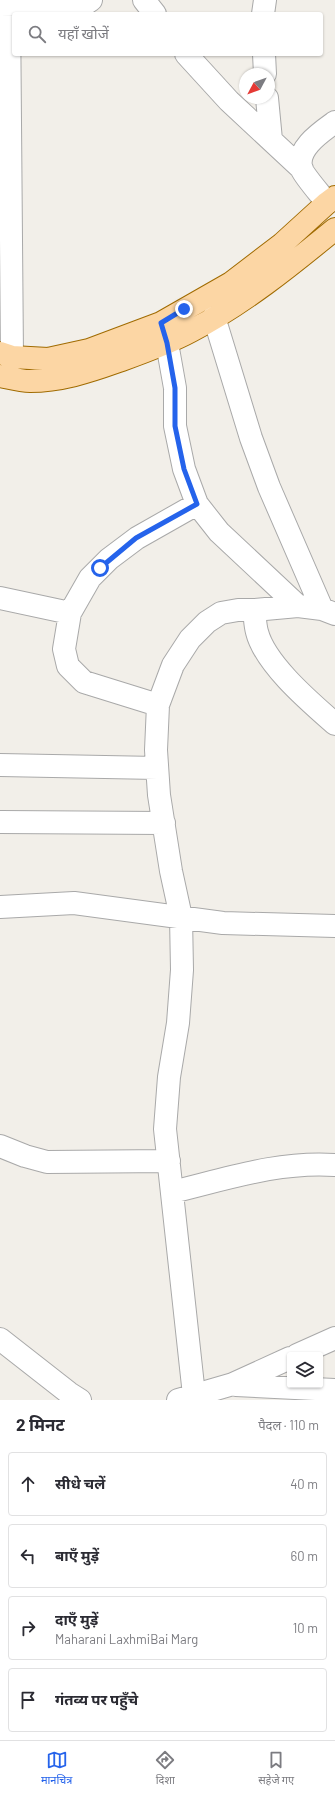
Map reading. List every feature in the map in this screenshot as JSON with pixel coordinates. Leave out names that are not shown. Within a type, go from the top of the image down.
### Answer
[{"type":"main road","points":[[0,376],[29,381],[60,378],[90,371],[153,349],[164,333],[282,244],[331,200]]},
{"type":"main road","points":[[6,355],[48,359],[164,333],[192,331],[240,302],[297,260],[335,229]]},
{"type":"street","points":[[6,355],[4,5],[85,4],[91,0]]},
{"type":"street","points":[[144,0],[153,12]]},
{"type":"street","points":[[263,12],[265,0]]},
{"type":"street","points":[[188,56],[229,101],[302,169],[331,200]]},
{"type":"street","points":[[264,56],[265,68]]},
{"type":"street","points":[[267,104],[270,140]]},
{"type":"street","points":[[302,169],[302,154],[316,135],[335,122]]},
{"type":"street","points":[[214,317],[251,438],[269,487],[328,611]]},
{"type":"street","points":[[164,333],[175,388],[175,426],[184,469],[197,504],[219,532],[298,606]]},
{"type":"street","points":[[158,704],[84,682],[68,666],[64,649],[70,612],[90,578],[109,559],[136,538],[197,504]]},
{"type":"street","points":[[0,598],[70,612]]},
{"type":"street","points":[[287,1359],[233,1384],[186,1398],[172,1192],[165,1128],[169,1077],[178,1023],[182,970],[181,917],[164,823],[157,768],[158,704],[172,665],[190,639],[207,622],[221,612],[298,606],[328,611]]},
{"type":"street","points":[[254,610],[257,632],[267,652],[302,694],[335,724]]},
{"type":"street","points":[[0,765],[157,768]]},
{"type":"street","points":[[0,822],[164,823]]},
{"type":"street","points":[[0,906],[74,903],[222,923],[335,926]]},
{"type":"street","points":[[0,1146],[25,1156],[47,1162],[169,1161]]},
{"type":"street","points":[[172,1192],[273,1167],[316,1164],[335,1165]]},
{"type":"street","points":[[304,1352],[335,1338]]},
{"type":"street","points":[[0,1339],[68,1393],[80,1400]]},
{"type":"street","points":[[233,1384],[335,1390]]},
{"type":"route","points":[[100,568],[136,538],[197,504],[184,469],[175,426],[175,388],[167,343],[161,323],[184,309]]}]
